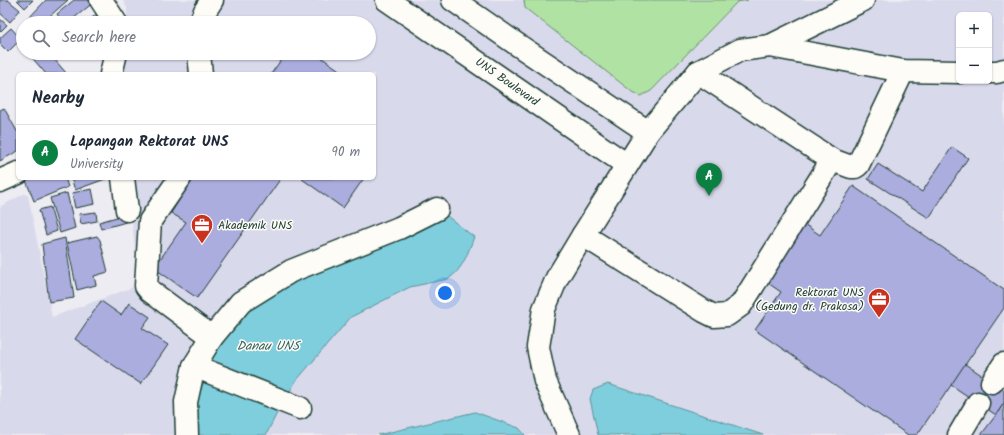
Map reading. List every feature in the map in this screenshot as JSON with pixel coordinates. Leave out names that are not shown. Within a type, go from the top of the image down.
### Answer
[{"type":"street","points":[[101,0],[111,16]]},
{"type":"street","points":[[202,16],[212,0]]},
{"type":"street","name":"UNS Boulevard","points":[[387,0],[627,166]]},
{"type":"street","points":[[770,46],[863,0]]},
{"type":"street","points":[[465,3],[515,43],[648,132]]},
{"type":"street","points":[[569,435],[545,381],[538,347],[544,310],[557,278],[648,132],[698,72],[740,50],[770,46],[903,72],[956,72]]},
{"type":"street","points":[[111,72],[114,60]]},
{"type":"street","points":[[200,60],[201,72]]},
{"type":"street","points":[[992,72],[1004,70]]},
{"type":"street","points":[[698,72],[832,160],[850,167],[855,167],[858,164],[903,72]]},
{"type":"street","points":[[583,235],[704,311],[714,316],[727,315],[741,305],[832,160]]},
{"type":"street","points":[[0,181],[16,174]]},
{"type":"street","points":[[124,180],[127,210]]},
{"type":"street","points":[[179,180],[150,221],[146,286],[150,291],[212,336]]},
{"type":"street","points":[[187,435],[186,402],[194,366],[212,336],[241,302],[291,271],[399,228],[437,208]]},
{"type":"street","points":[[992,382],[1004,364]]},
{"type":"street","points":[[194,366],[300,408]]},
{"type":"street","points":[[959,435],[978,403]]},
{"type":"shaded area","points":[[123,0],[1004,0],[1004,435],[0,435],[1,206],[24,194],[28,195],[52,317],[139,285],[127,180],[376,180],[376,72],[125,72],[126,60],[376,60],[376,16],[127,16],[127,8]]},
{"type":"green space","points":[[524,0],[748,0],[737,2],[651,91],[641,96],[631,91],[525,8]]},
{"type":"water","name":"Danau UNS","points":[[447,216],[474,237],[467,255],[458,271],[448,279],[410,287],[351,317],[296,381],[266,435],[195,435],[195,408],[216,344],[230,323],[268,293],[438,218]]},
{"type":"water","points":[[608,384],[763,435],[598,435],[590,399],[593,390]]},
{"type":"water","points":[[475,412],[519,428],[525,435],[378,435]]},
{"type":"building","points":[[0,0],[8,0],[20,10],[10,22],[0,13]]},
{"type":"building","points":[[17,0],[33,0],[25,8]]},
{"type":"building","points":[[46,0],[68,0],[50,16],[31,16]]},
{"type":"building","points":[[74,0],[93,0],[94,2],[77,16],[58,16],[57,14]]},
{"type":"building","points":[[100,11],[104,16],[94,16]]},
{"type":"building","points":[[0,19],[7,25],[0,32]]},
{"type":"building","points":[[11,28],[16,34],[16,44],[8,52],[0,44],[0,38]]},
{"type":"building","points":[[34,60],[55,60],[65,72],[44,72]]},
{"type":"building","points":[[281,60],[325,60],[342,72],[272,72]]},
{"type":"building","points":[[4,108],[16,129],[16,152],[0,161],[0,110]]},
{"type":"building","points":[[952,147],[968,158],[929,218],[868,179],[878,164],[922,192]]},
{"type":"building","points":[[26,180],[66,180],[68,187],[34,201]]},
{"type":"building","points":[[72,180],[102,180],[75,190]]},
{"type":"building","name":"Akademik UNS","points":[[192,180],[280,180],[197,298],[154,268],[186,222],[171,213]]},
{"type":"building","points":[[303,180],[363,180],[343,208]]},
{"type":"building","name":"Rektorat UNS (Gedung dr. Prakosa)","points":[[853,186],[1004,290],[1004,308],[917,435],[908,435],[755,330],[781,292],[762,279],[801,222],[820,235]]},
{"type":"building","points":[[92,189],[95,204],[75,208],[72,193]]},
{"type":"building","points":[[67,193],[75,228],[60,233],[50,198]]},
{"type":"building","points":[[50,207],[57,231],[46,235],[39,210]]},
{"type":"building","points":[[96,212],[97,221],[81,224],[79,214]]},
{"type":"building","points":[[124,215],[126,222],[101,229],[99,222]]},
{"type":"building","points":[[97,236],[100,240],[108,272],[94,276],[96,285],[77,290],[67,243]]},
{"type":"building","points":[[65,238],[74,298],[49,302],[42,244]]},
{"type":"building","points":[[101,301],[121,315],[129,303],[150,317],[142,328],[168,345],[141,384],[75,339]]},
{"type":"building","points":[[965,364],[1004,390],[1004,403],[996,415],[951,385]]},
{"type":"building","points":[[1004,403],[1004,435],[981,435],[996,415]]},
{"type":"place","name":"Lapangan Rektorat UNS","points":[[709,196]]},
{"type":"place","name":"Akademik UNS","points":[[202,244]]},
{"type":"place","name":"Rektorat UNS (Gedung dr. Prakosa)","points":[[879,318]]}]
